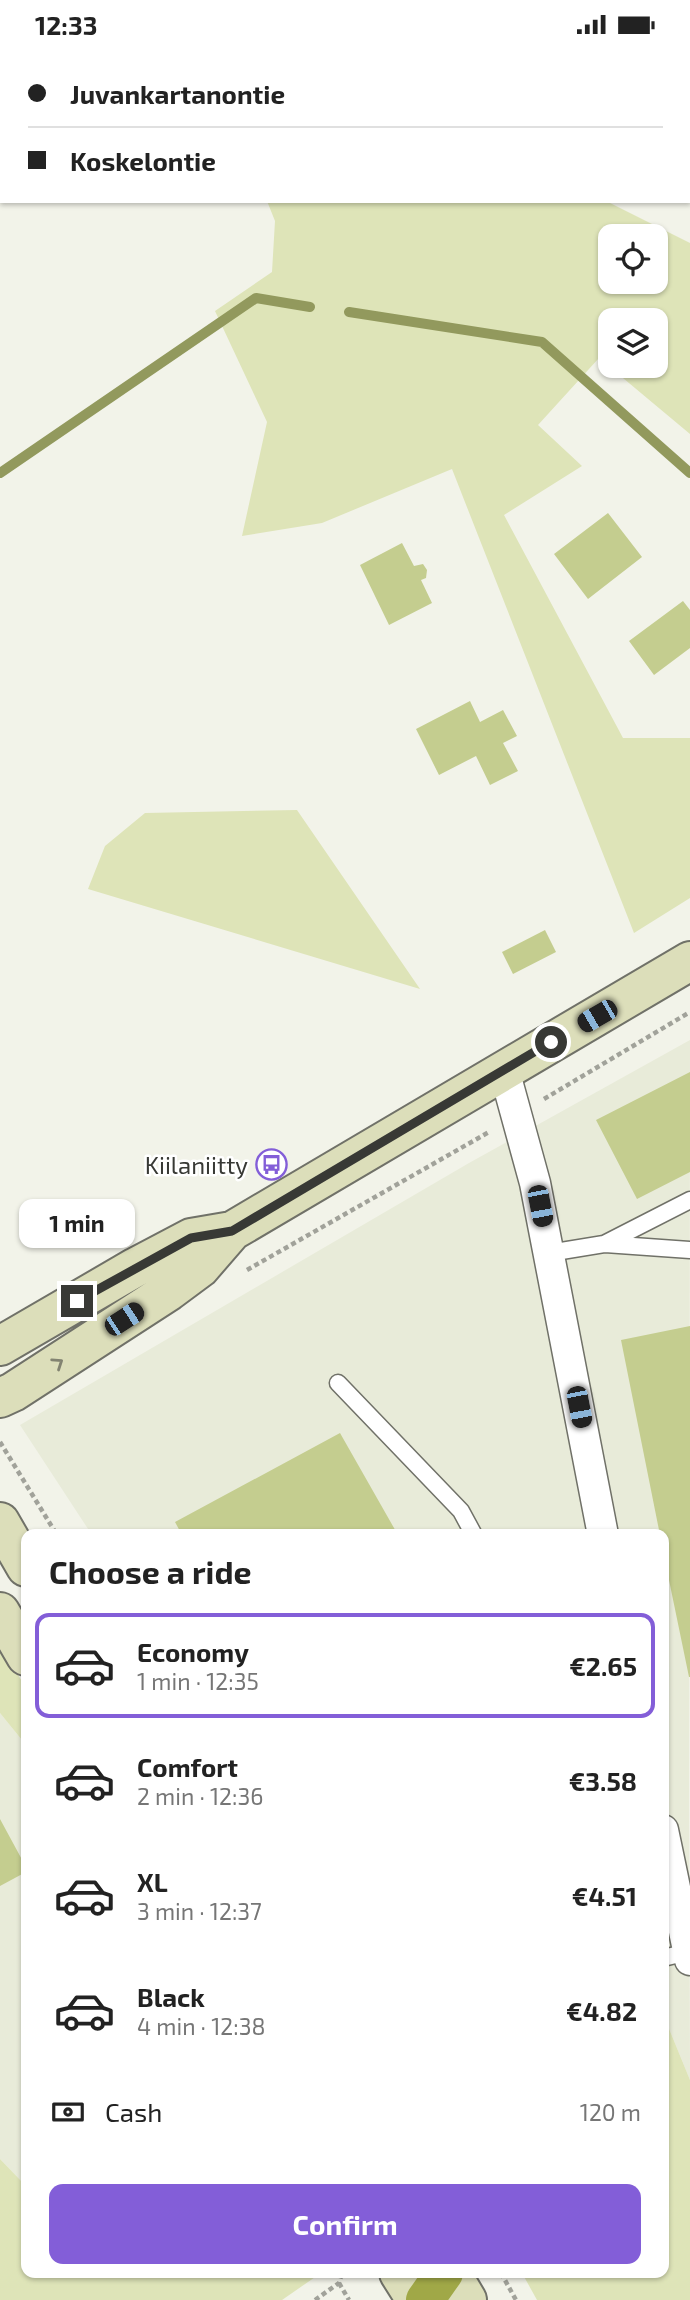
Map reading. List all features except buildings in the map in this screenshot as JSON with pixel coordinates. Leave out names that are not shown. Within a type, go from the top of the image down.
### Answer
[{"type":"highway","points":[[425,2300],[440,2278]]},
{"type":"main road","points":[[0,1398],[169,1291],[200,1268],[232,1231],[690,961]]},
{"type":"main road","points":[[0,1346],[136,1266],[191,1238],[232,1231]]},
{"type":"main road","points":[[0,1522],[21,1558]]},
{"type":"main road","points":[[0,1612],[21,1648]]},
{"type":"main road","points":[[402,2278],[416,2300]]},
{"type":"main road","points":[[454,2278],[467,2300]]},
{"type":"street","points":[[505,1070],[535,1182],[602,1529]]},
{"type":"street","points":[[669,1872],[681,1957]]},
{"type":"lane","points":[[604,1244],[690,1200]]},
{"type":"lane","points":[[549,1253],[604,1244],[690,1250]]},
{"type":"lane","points":[[338,1383],[461,1511],[471,1529]]},
{"type":"path","points":[[235,1277],[516,1116],[690,1012]]},
{"type":"path","points":[[0,1442],[53,1529]]},
{"type":"path","points":[[315,2300],[339,2283],[340,2278]]},
{"type":"path","points":[[503,2278],[516,2300]]},
{"type":"path","points":[[339,2283],[349,2300]]},
{"type":"shaded area","points":[[690,1040],[690,2080],[669,2029],[669,1529],[88,1529],[20,1425],[469,1163]]},
{"type":"shaded area","points":[[0,1713],[21,1739],[21,2181],[0,2159]]},
{"type":"green space","points":[[268,203],[610,203],[652,224],[598,224],[598,294],[668,294],[668,232],[690,243],[690,434],[623,378],[668,378],[668,308],[598,308],[598,359],[538,425],[582,466],[504,515],[623,738],[690,738],[690,898],[634,933],[452,469],[322,523],[242,536],[267,422],[215,311],[272,272],[275,221]]},
{"type":"green space","points":[[297,810],[420,989],[88,889],[105,846],[145,813]]},
{"type":"green space","points":[[0,1645],[21,1680],[21,1739],[0,1713]]},
{"type":"green space","points":[[669,2029],[690,2080],[690,2300],[537,2300],[525,2278],[669,2278]]},
{"type":"green space","points":[[0,2159],[21,2181],[21,2278],[314,2278],[282,2300],[0,2300]]},
{"type":"waterway","points":[[0,473],[256,298],[310,307]]},
{"type":"waterway","points":[[349,312],[542,342],[690,473]]},
{"type":"place","name":"Kiilaniitty","points":[[271,1164]]},
{"type":"route","points":[[77,1301],[191,1238],[232,1231],[551,1042]]}]
